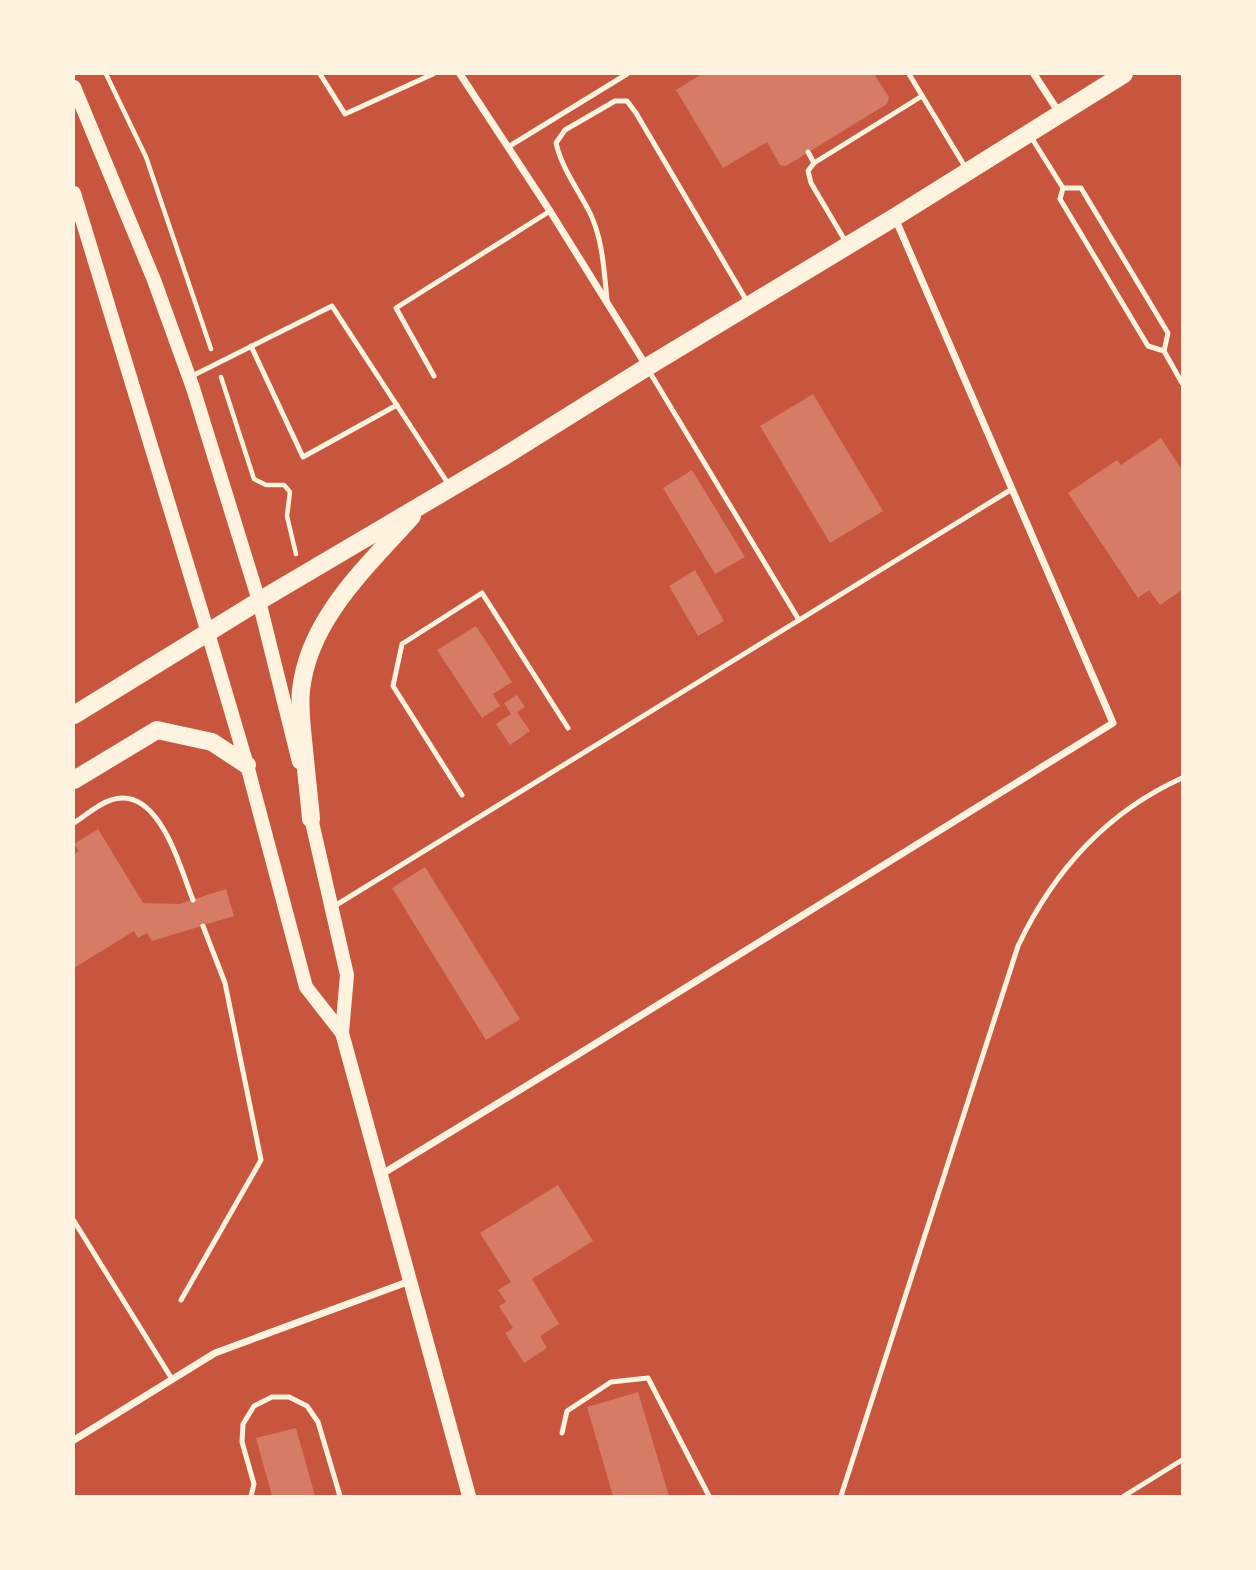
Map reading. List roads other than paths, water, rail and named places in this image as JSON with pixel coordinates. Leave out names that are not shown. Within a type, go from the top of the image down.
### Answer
[{"type":"main road","points":[[74,715],[895,218],[1124,74]]},
{"type":"main road","points":[[74,87],[154,281],[189,377],[259,601],[347,975],[342,1033],[469,1496]]},
{"type":"main road","points":[[74,193],[247,765],[306,987],[342,1033]]},
{"type":"main road","points":[[311,818],[301,719],[301,690],[307,661],[339,598],[423,503]]},
{"type":"main road","points":[[74,780],[158,730],[212,742],[247,765]]},
{"type":"street","points":[[460,74],[550,211],[647,368]]},
{"type":"street","points":[[1034,74],[1060,115]]},
{"type":"street","points":[[382,1174],[1112,723],[895,218]]},
{"type":"street","points":[[74,1440],[215,1353],[410,1281]]},
{"type":"lane","points":[[320,74],[345,114],[433,74]]},
{"type":"lane","points":[[508,147],[627,74]]},
{"type":"lane","points":[[909,74],[968,171]]},
{"type":"lane","points":[[848,246],[811,183],[808,171],[814,163],[922,96]]},
{"type":"lane","points":[[607,303],[603,255],[591,215],[559,157],[556,143],[565,130],[615,101],[627,101],[749,306]]},
{"type":"lane","points":[[1029,134],[1063,188],[1060,199],[1148,346],[1164,351]]},
{"type":"lane","points":[[807,152],[814,163]]},
{"type":"lane","points":[[1063,188],[1081,188],[1168,332],[1164,351],[1182,383]]},
{"type":"lane","points":[[434,376],[396,308],[550,211]]},
{"type":"lane","points":[[189,377],[332,306],[451,487]]},
{"type":"lane","points":[[251,346],[303,457],[397,405]]},
{"type":"lane","points":[[647,368],[799,620]]},
{"type":"lane","points":[[333,907],[1012,489]]},
{"type":"lane","points":[[462,795],[393,686],[402,644],[482,593],[568,728]]},
{"type":"lane","points":[[841,1496],[1024,933],[1050,889],[1093,836],[1133,806],[1182,778]]},
{"type":"lane","points":[[74,823],[110,800],[122,798],[145,805],[158,818],[192,900]]},
{"type":"lane","points":[[181,1300],[261,1160],[225,983],[202,926]]},
{"type":"lane","points":[[74,1221],[173,1379]]},
{"type":"lane","points":[[562,1433],[567,1411],[611,1382],[648,1378],[709,1496]]},
{"type":"lane","points":[[251,1496],[254,1484],[242,1442],[243,1424],[254,1406],[272,1397],[289,1397],[307,1406],[318,1422],[340,1496]]},
{"type":"lane","points":[[1124,1496],[1182,1460]]}]
